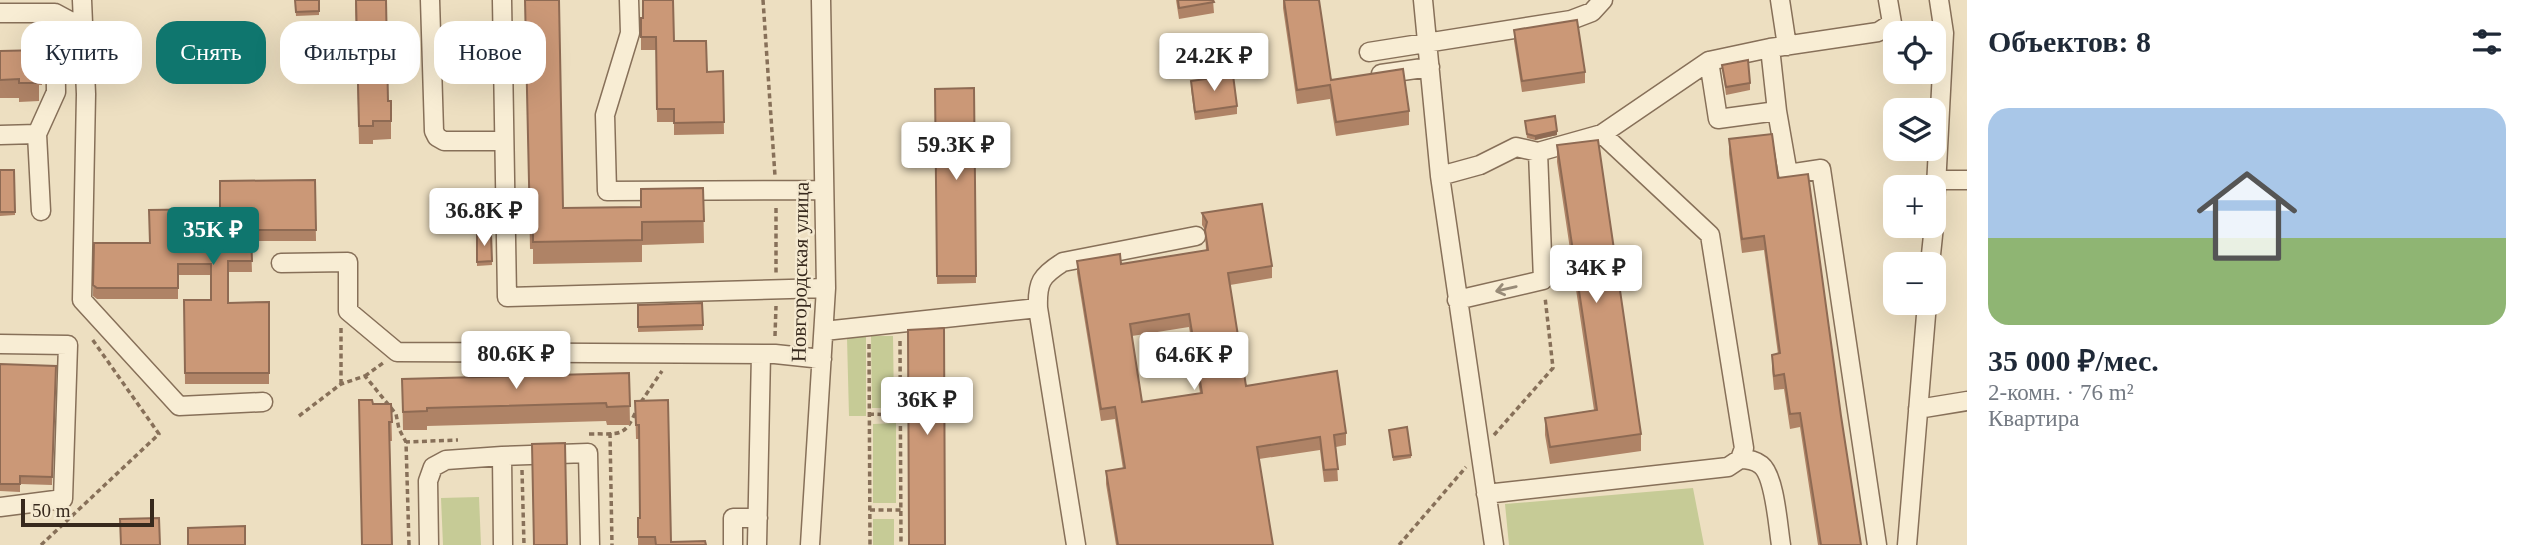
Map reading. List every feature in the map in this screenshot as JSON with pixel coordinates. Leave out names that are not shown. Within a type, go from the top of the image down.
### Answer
[{"type":"street","points":[[82,0],[83,21]]},
{"type":"street","points":[[430,0],[434,131],[437,137],[444,141],[505,141]]},
{"type":"street","points":[[502,0],[507,297],[826,288]]},
{"type":"street","points":[[629,0],[630,33],[605,115],[607,191],[824,190]]},
{"type":"street","name":"Новгородская улица","points":[[810,545],[826,288],[821,0]]},
{"type":"street","points":[[1423,0],[1440,176],[1494,545]]},
{"type":"street","points":[[1369,52],[1570,20],[1592,12],[1603,0]]},
{"type":"street","points":[[1780,0],[1777,111],[1788,174],[1821,169],[1877,545]]},
{"type":"street","points":[[1440,176],[1480,165],[1516,147],[1538,152],[1602,134],[1709,61],[1778,47],[1878,32],[1892,23],[1888,0]]},
{"type":"street","points":[[1938,175],[1944,33],[1939,0]]},
{"type":"street","points":[[0,13],[55,13],[70,21]]},
{"type":"street","points":[[41,211],[37,134],[56,92],[55,13]]},
{"type":"street","points":[[1709,61],[1718,119],[1777,111]]},
{"type":"street","points":[[1361,77],[1430,67]]},
{"type":"street","points":[[86,84],[82,300],[179,406],[263,402]]},
{"type":"street","points":[[0,135],[37,134]]},
{"type":"street","points":[[1602,134],[1710,235],[1744,448],[1740,459]]},
{"type":"street","points":[[1457,300],[1543,280],[1538,152]]},
{"type":"street","points":[[1946,180],[1967,180]]},
{"type":"street","points":[[1076,545],[1038,308],[1038,287],[1048,272],[1063,262],[1196,236]]},
{"type":"street","points":[[281,263],[348,262],[348,311],[397,352],[761,354],[822,359]]},
{"type":"street","points":[[824,331],[1038,308]]},
{"type":"street","points":[[1907,545],[1926,315]]},
{"type":"street","points":[[0,344],[68,345],[62,499],[0,507]]},
{"type":"street","points":[[757,545],[761,354]]},
{"type":"street","points":[[1918,409],[1967,401]]},
{"type":"street","points":[[429,545],[428,481],[433,467],[446,460],[587,453],[590,545]]},
{"type":"street","points":[[502,456],[503,545]]},
{"type":"street","points":[[1486,494],[1728,467],[1740,459],[1748,459],[1762,466],[1770,478],[1781,545]]},
{"type":"street","points":[[733,545],[733,518],[758,518]]},
{"type":"path","points":[[1399,545],[1553,368],[1543,280]]},
{"type":"path","points":[[341,384],[341,318],[348,311]]},
{"type":"path","points":[[900,323],[901,545]]},
{"type":"path","points":[[869,325],[870,545]]},
{"type":"path","points":[[299,416],[341,384],[365,376],[397,352]]},
{"type":"path","points":[[585,435],[624,433],[629,428],[638,407],[662,371],[663,353]]},
{"type":"path","points":[[365,376],[396,414],[405,442]]},
{"type":"path","points":[[869,414],[900,415]]},
{"type":"path","points":[[610,433],[612,545]]},
{"type":"path","points":[[870,510],[901,510]]},
{"type":"green space","points":[[866,336],[866,416],[849,416],[847,338]]},
{"type":"green space","points":[[871,336],[893,336],[894,408],[872,408]]},
{"type":"green space","points":[[896,423],[896,503],[873,503],[873,424]]},
{"type":"green space","points":[[1693,488],[1704,545],[1509,545],[1505,504]]},
{"type":"green space","points":[[479,497],[481,545],[443,545],[441,498]]},
{"type":"green space","points":[[873,519],[894,519],[894,545],[873,545]]},
{"type":"building","points":[[295,0],[319,0],[319,11],[296,12]]},
{"type":"building","points":[[356,0],[386,0],[386,21],[356,21]]},
{"type":"building","points":[[525,0],[559,0],[563,208],[641,207],[641,189],[703,188],[704,221],[642,222],[642,240],[533,242],[533,227],[530,227],[527,84],[546,84],[546,21],[525,21]]},
{"type":"building","points":[[643,0],[673,0],[674,41],[706,41],[707,72],[723,71],[724,122],[674,123],[674,109],[657,109],[656,37],[641,37]]},
{"type":"building","points":[[1178,0],[1213,0],[1214,2],[1179,8]]},
{"type":"building","points":[[1284,0],[1319,0],[1331,80],[1403,69],[1409,111],[1336,122],[1330,85],[1297,90]]},
{"type":"building","points":[[1577,20],[1585,72],[1522,81],[1514,30]]},
{"type":"building","points":[[21,50],[21,83],[19,79],[0,80],[0,51]]},
{"type":"building","points":[[1748,60],[1750,83],[1726,87],[1722,65]]},
{"type":"building","points":[[1233,75],[1237,106],[1195,112],[1191,81]]},
{"type":"building","points":[[358,84],[388,84],[391,121],[373,121],[373,126],[359,126]]},
{"type":"building","points":[[974,88],[976,276],[937,276],[935,89]]},
{"type":"building","points":[[1555,116],[1557,131],[1535,136],[1527,134],[1525,121]]},
{"type":"building","points":[[1772,134],[1778,178],[1808,174],[1861,545],[1821,545],[1800,413],[1790,414],[1784,374],[1774,376],[1772,355],[1780,353],[1764,236],[1742,239],[1729,139]]},
{"type":"building","points":[[1598,140],[1641,434],[1550,447],[1545,418],[1597,410],[1557,145]]},
{"type":"building","points":[[0,170],[14,170],[15,212],[0,212]]},
{"type":"building","points":[[315,180],[316,230],[251,230],[252,261],[228,261],[228,303],[269,302],[269,373],[185,373],[184,300],[211,300],[211,264],[178,264],[178,288],[97,288],[93,285],[94,243],[150,243],[149,210],[220,209],[220,181]]},
{"type":"building","points":[[1262,204],[1272,266],[1228,273],[1246,386],[1337,371],[1346,433],[1334,435],[1338,469],[1324,470],[1320,437],[1257,447],[1273,545],[1118,545],[1106,471],[1125,468],[1115,407],[1101,409],[1077,261],[1120,254],[1121,264],[1208,250],[1205,230],[1207,222],[1202,213]],"holes":[[[1189,314],[1202,393],[1142,402],[1130,324]]]},
{"type":"building","points":[[491,233],[492,261],[477,262],[477,234]]},
{"type":"building","points":[[702,303],[703,325],[638,327],[638,305]]},
{"type":"building","points":[[944,328],[945,545],[909,545],[908,330]]},
{"type":"building","points":[[0,364],[56,366],[52,477],[20,476],[20,484],[0,484]]},
{"type":"building","points":[[629,373],[630,406],[607,407],[606,403],[427,408],[427,411],[403,412],[402,379]]},
{"type":"building","points":[[359,400],[372,400],[373,404],[391,404],[392,422],[389,422],[392,545],[362,545]]},
{"type":"building","points":[[668,400],[671,542],[705,541],[706,545],[656,545],[655,537],[638,537],[639,425],[636,425],[635,401]]},
{"type":"building","points":[[1407,427],[1411,455],[1393,457],[1389,430]]},
{"type":"building","points":[[565,443],[567,545],[534,545],[532,444]]},
{"type":"building","points":[[159,518],[160,545],[121,545],[120,519]]},
{"type":"building","points":[[245,526],[245,545],[188,545],[188,528]]}]
